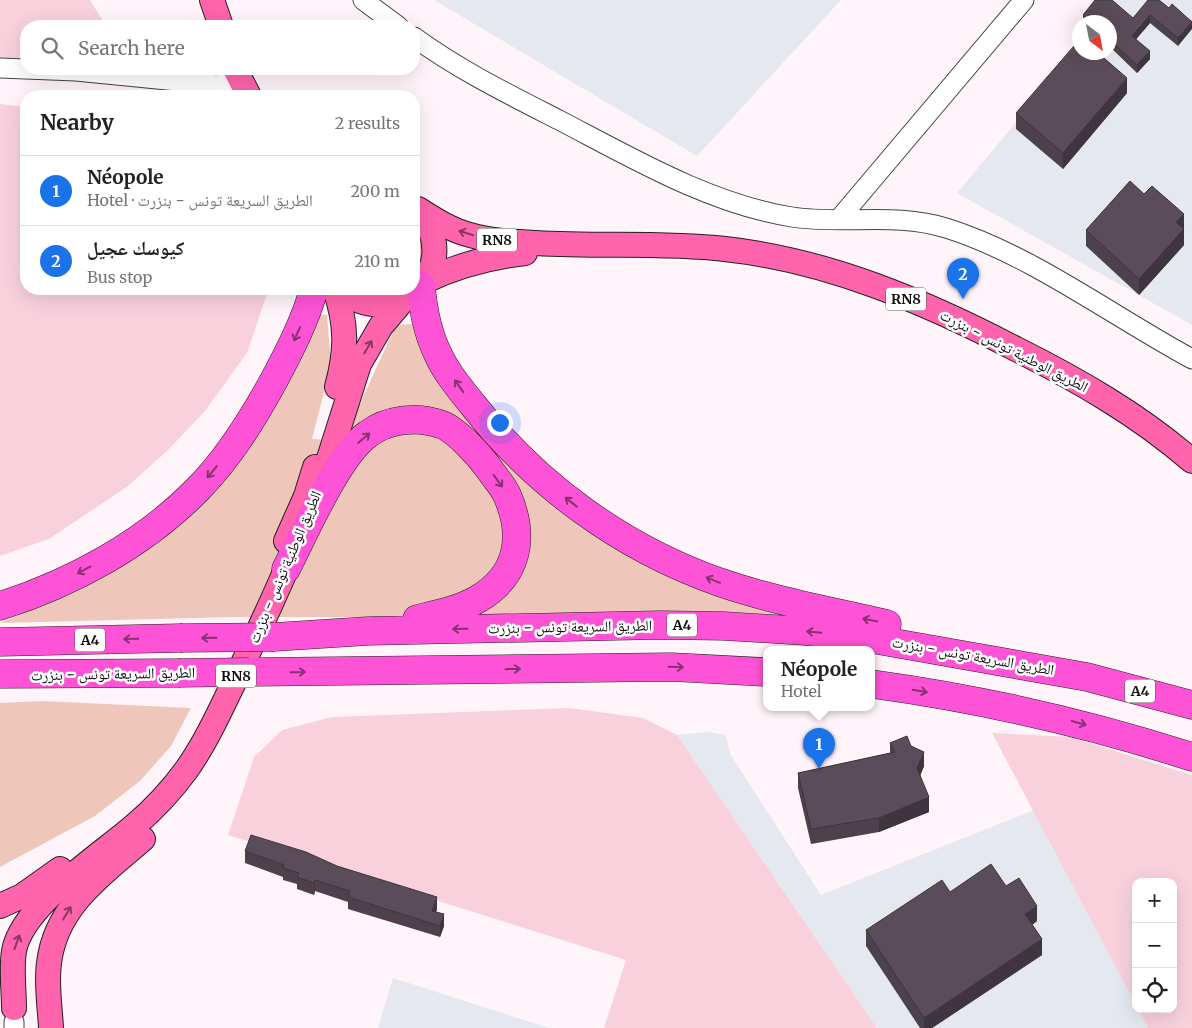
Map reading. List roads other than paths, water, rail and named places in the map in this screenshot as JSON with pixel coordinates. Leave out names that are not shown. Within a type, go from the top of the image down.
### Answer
[{"type":"highway","points":[[0,606],[27,597],[68,579],[111,556],[164,519],[197,490],[228,453],[261,405],[287,356],[312,295]]},
{"type":"highway","points":[[419,295],[438,354],[460,388],[492,428],[531,468],[575,505],[623,537],[666,560],[717,581],[762,596],[946,637],[1087,677]]},
{"type":"highway","points":[[286,569],[339,468],[353,447],[368,433],[403,420],[422,420],[442,424],[466,442],[487,466],[506,493],[515,518],[518,538],[512,560],[501,581],[478,598],[453,610],[368,631]]},
{"type":"highway","name":"الطريق السريعة تونس - بنزرت","points":[[0,642],[274,637],[368,631],[661,625],[751,627],[855,636],[1087,677],[1192,705]]},
{"type":"highway","name":"الطريق السريعة تونس - بنزرت","points":[[0,674],[671,667],[763,672]]},
{"type":"highway","points":[[0,683],[74,674]]},
{"type":"highway","points":[[875,684],[989,703],[1066,720],[1192,757]]},
{"type":"main road","points":[[212,0],[219,20]]},
{"type":"main road","name":"الطريق الوطنية تونس - بنزرت","points":[[420,210],[444,226],[471,236],[502,241],[584,246],[666,244],[724,248],[770,255],[843,275],[966,323],[1042,362],[1110,400],[1192,461]]},
{"type":"main road","name":"الطريق الوطنية تونس - بنزرت","points":[[420,212],[428,222],[434,236],[435,252],[432,267],[420,285]]},
{"type":"main road","name":"الطريق الوطنية تونس - بنزرت","points":[[420,287],[453,267],[491,257],[584,246]]},
{"type":"main road","name":"الطريق الوطنية تونس - بنزرت","points":[[0,906],[44,882],[125,818],[180,760],[206,712],[258,604],[306,496],[330,419],[343,365],[346,332],[343,312],[337,295]]},
{"type":"main road","name":"الطريق الوطنية تونس - بنزرت","points":[[348,295],[354,300],[371,304],[388,304],[405,295]]},
{"type":"main road","name":"الطريق الوطنية تونس - بنزرت","points":[[13,1021],[14,951],[22,930],[35,912],[53,893],[135,826],[166,795],[187,768],[219,713],[286,569],[316,498],[359,364],[381,326],[411,295]]},
{"type":"main road","points":[[51,1028],[49,964],[52,943],[66,912],[87,887],[148,836],[179,800],[194,776],[219,713]]},
{"type":"main road","name":"الطريق الوطنية تونس - بنزرت","points":[[0,966],[5,975],[13,1021]]},
{"type":"street","points":[[363,0],[390,20]]},
{"type":"street","points":[[839,219],[1024,0]]},
{"type":"street","points":[[420,42],[511,95],[689,184],[750,207],[793,217],[909,220],[945,227],[981,241],[1029,264],[1190,359]]},
{"type":"street","points":[[0,68],[20,69]]},
{"type":"street","points":[[117,75],[218,85],[241,81]]},
{"type":"place","name":"كيوسك عجيل","points":[[963,299]]},
{"type":"place","name":"Néopole","points":[[819,769]]}]
